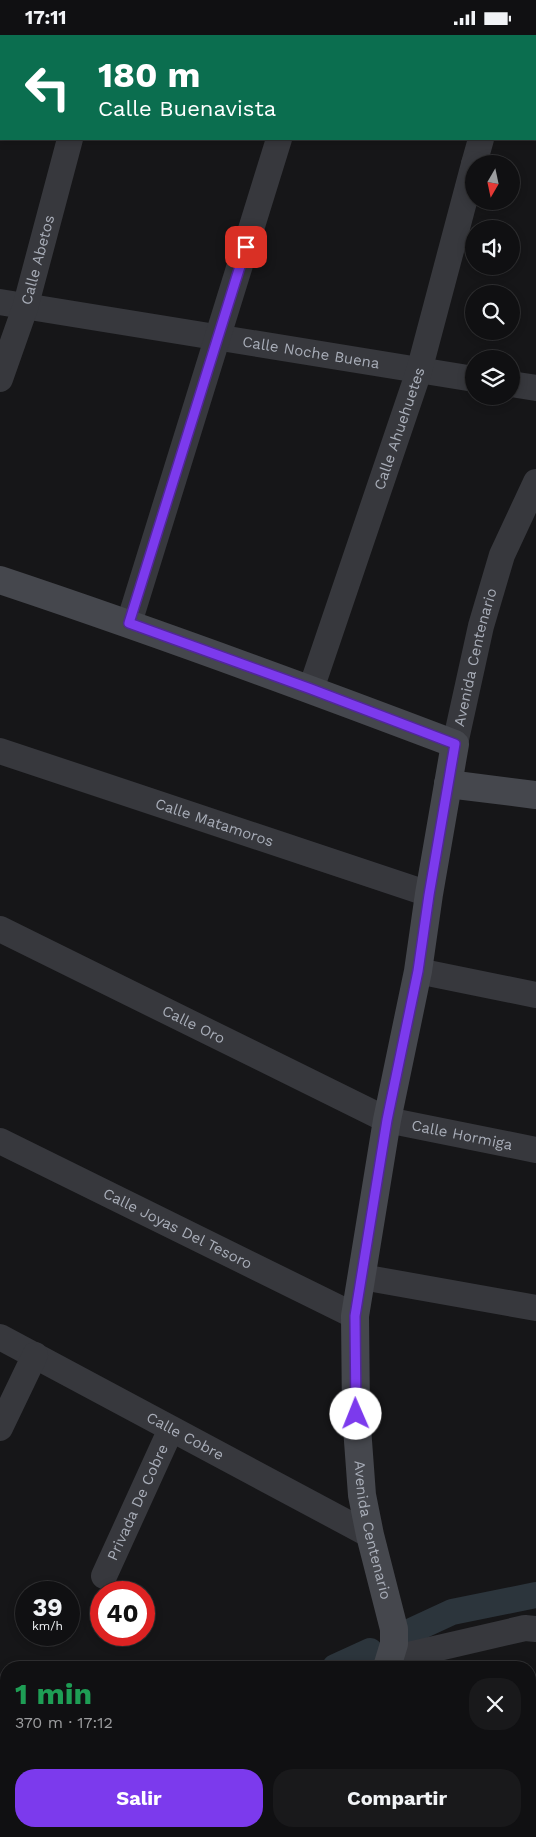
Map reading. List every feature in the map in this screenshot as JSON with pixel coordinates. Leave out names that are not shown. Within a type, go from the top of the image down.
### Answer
[{"type":"street","name":"Calle Abetos","points":[[0,379],[12,305],[70,140]]},
{"type":"street","points":[[129,623],[279,140]]},
{"type":"street","name":"Calle Ahuehuetes","points":[[476,155],[480,140]]},
{"type":"street","name":"Calle Ahuehuetes","points":[[311,689],[419,371],[465,198]]},
{"type":"street","name":"Calle Noche Buena","points":[[12,305],[465,378]]},
{"type":"street","points":[[520,385],[536,388]]},
{"type":"street","name":"Avenida Centenario","points":[[390,1661],[394,1644],[394,1629],[370,1535],[362,1495],[356,1414],[355,1316],[387,1120],[418,971],[455,744],[481,626],[502,555],[536,482]]},
{"type":"street","points":[[0,580],[129,623],[455,744]]},
{"type":"street","name":"Calle Matamoros","points":[[0,751],[429,895]]},
{"type":"street","points":[[448,784],[536,795]]},
{"type":"street","name":"Calle Oro","points":[[0,929],[387,1120]]},
{"type":"street","points":[[418,971],[536,995]]},
{"type":"street","name":"Calle Hormiga","points":[[387,1120],[536,1150]]},
{"type":"street","name":"Calle Joyas Del Tesoro","points":[[0,1141],[355,1316]]},
{"type":"street","points":[[362,1277],[536,1308]]},
{"type":"street","name":"Calle Cobre","points":[[0,1337],[370,1535]]},
{"type":"street","points":[[0,1428],[35,1355]]},
{"type":"street","name":"Privada De Cobre","points":[[104,1576],[171,1429]]},
{"type":"street","points":[[397,1661],[525,1628],[536,1629]]},
{"type":"waterway","points":[[411,1631],[452,1612],[536,1595]]},
{"type":"waterway","points":[[348,1661],[370,1651]]},
{"type":"route","points":[[246,247],[129,623],[455,744],[418,971],[387,1120],[355,1316],[356,1414]]}]
